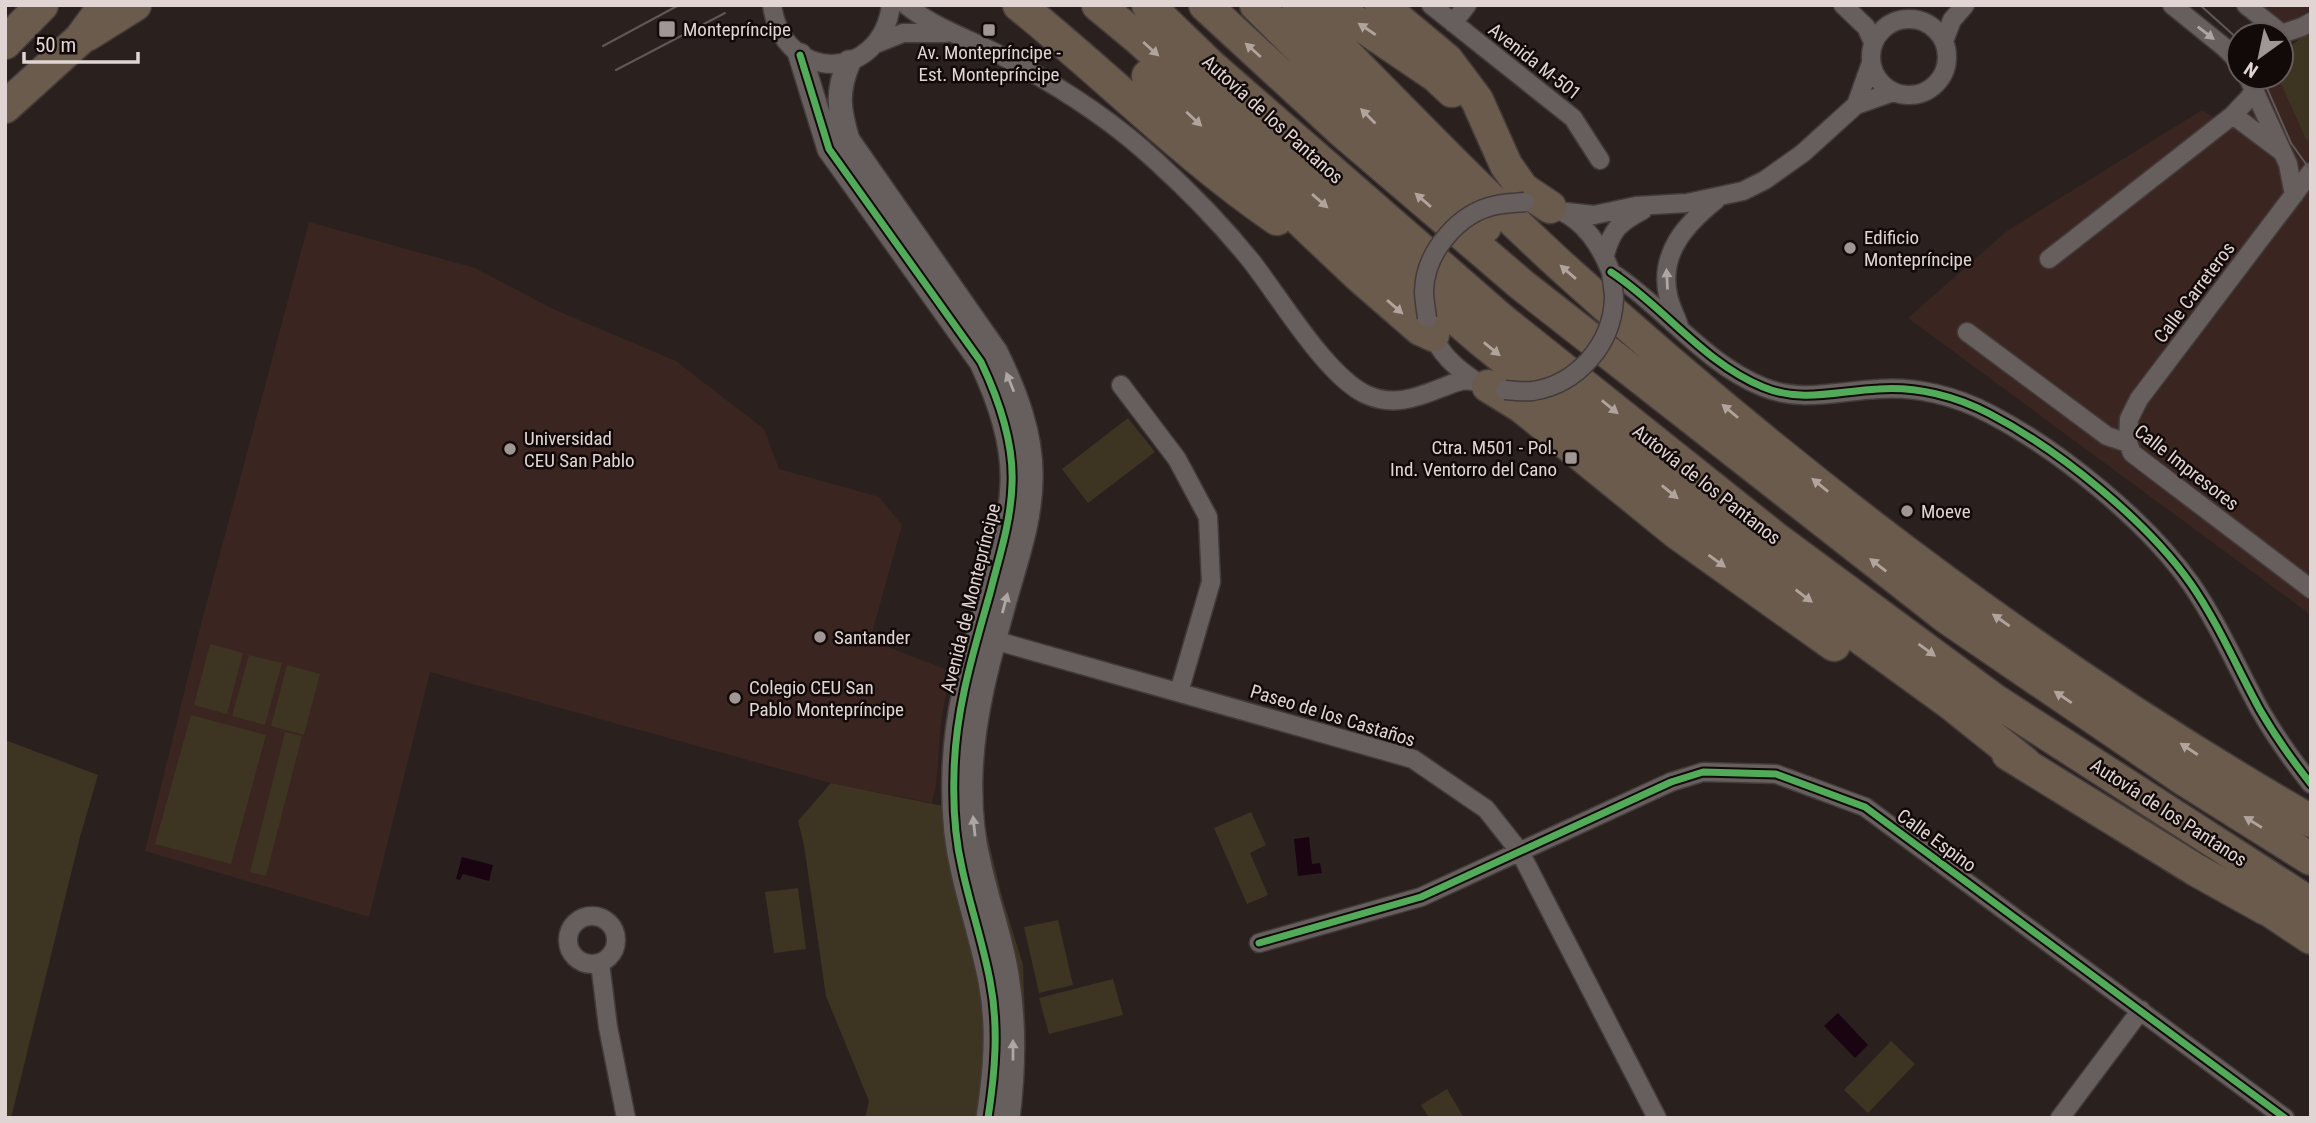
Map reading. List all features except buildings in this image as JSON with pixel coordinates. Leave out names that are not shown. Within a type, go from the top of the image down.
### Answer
[{"type":"highway","points":[[5,43],[42,5]]},
{"type":"highway","points":[[5,107],[80,39],[105,5]]},
{"type":"highway","points":[[80,39],[135,5]]},
{"type":"highway","points":[[1019,5],[1200,162],[1359,276]]},
{"type":"highway","points":[[1072,5],[1359,276],[1420,329],[1434,336]]},
{"type":"highway","points":[[1098,5],[1139,38],[1274,162],[1482,341],[1711,525],[1847,629],[1950,703],[2025,763]]},
{"type":"highway","name":"Autovía de los Pantanos","points":[[1148,5],[1211,66],[1502,320],[1764,528],[1996,701],[2311,904]]},
{"type":"highway","name":"Autovía de los Pantanos","points":[[1205,5],[1343,132],[1522,285],[1946,617],[2174,772],[2311,859]]},
{"type":"highway","points":[[1256,5],[1384,132],[1627,359],[1646,384]]},
{"type":"highway","points":[[1298,5],[1384,94],[1559,264],[1782,455],[1873,528],[2077,673],[2191,751],[2311,821]]},
{"type":"highway","points":[[1331,5],[1436,76],[1469,107],[1493,136]]},
{"type":"highway","points":[[1381,5],[1447,60],[1477,100],[1506,165],[1523,189],[1546,207]]},
{"type":"highway","points":[[1490,386],[1522,407],[1677,533],[1928,712],[2025,763],[2196,870],[2266,909]]},
{"type":"highway","points":[[1996,701],[2036,740],[2116,804],[2311,938]]},
{"type":"street","points":[[772,5],[775,22],[783,39],[800,55],[816,62],[849,62],[878,43],[903,33],[954,33]]},
{"type":"street","points":[[878,43],[888,26],[891,5]]},
{"type":"street","points":[[906,5],[929,21],[1008,59],[1067,93],[1114,125],[1210,213],[1345,382],[1366,394],[1388,401],[1413,400],[1461,381],[1532,391],[1558,383],[1581,369],[1598,349],[1610,325],[1614,299],[1608,264],[1610,237],[1619,225],[1654,204]]},
{"type":"street","name":"Avenida M-501","points":[[1431,5],[1573,118],[1600,160]]},
{"type":"street","points":[[1453,23],[1467,5]]},
{"type":"street","points":[[1843,5],[1866,27],[1873,42]]},
{"type":"street","points":[[1944,41],[1952,20],[1965,5]]},
{"type":"street","points":[[2172,5],[2225,48]]},
{"type":"street","points":[[2246,5],[2265,21]]},
{"type":"street","points":[[1856,105],[1871,63],[1873,42],[1880,31],[1890,23],[1915,18],[1927,22],[1937,30],[1948,54],[1941,79],[1931,89],[1919,94],[1893,92],[1882,85],[1871,63]]},
{"type":"street","points":[[2295,29],[2311,22]]},
{"type":"street","name":"Avenida de Montepríncipe","points":[[800,55],[829,149],[981,362],[1005,422],[1012,481],[1010,513],[986,638],[973,732],[971,788],[978,860],[1007,974],[1013,1027],[1013,1074],[1008,1118]]},
{"type":"street","name":"Avenida de Montepríncipe","points":[[849,62],[842,78],[839,100],[848,140],[996,352],[1010,381],[1023,420],[1031,477],[1027,518],[1017,563],[986,638],[956,726],[954,788],[961,866],[990,982],[995,1025],[995,1070],[988,1118]]},
{"type":"street","points":[[2049,258],[2233,115],[2249,98],[2250,91]]},
{"type":"street","points":[[2255,91],[2288,164],[2294,195]]},
{"type":"street","points":[[1433,392],[1441,374],[1424,289],[1431,261],[1446,235],[1469,216],[1496,205],[1546,207],[1594,215],[1654,204],[1719,198],[1743,191],[1765,180],[1803,153],[1856,105],[1893,92]]},
{"type":"street","points":[[2233,115],[2283,153]]},
{"type":"street","name":"Calle Carreteros","points":[[2128,443],[2129,419],[2139,400],[2311,172]]},
{"type":"street","points":[[1681,329],[1668,295],[1666,265],[1683,231],[1694,218],[1719,198]]},
{"type":"street","points":[[1546,207],[1580,223],[1594,238],[1608,264],[1724,365],[1763,387],[1797,396],[1827,396],[1879,388],[1922,391],[1956,399],[1989,413],[2032,439],[2130,515],[2160,545],[2191,584],[2261,711],[2291,760],[2311,784]]},
{"type":"street","name":"Calle Impresores","points":[[1967,332],[2107,436],[2128,443],[2132,453],[2311,589]]},
{"type":"street","points":[[1434,336],[1459,370],[1490,386]]},
{"type":"street","points":[[1121,385],[1177,459],[1208,517],[1211,582],[1179,692]]},
{"type":"street","name":"Paseo de los Castaños","points":[[986,638],[1413,759],[1486,809],[1520,852],[1657,1118]]},
{"type":"street","name":"Calle Espino","points":[[1259,943],[1421,897],[1682,779],[1703,772],[1776,774],[1866,807],[2285,1118]]},
{"type":"street","points":[[600,963],[608,1027],[626,1118]]},
{"type":"street","points":[[2060,1118],[2141,1010]]},
{"type":"shaded area","points":[[2262,5],[2311,5],[2311,9],[2291,21],[2282,21]]},
{"type":"shaded area","points":[[2304,35],[2311,36],[2311,136],[2307,141],[2284,91],[2295,91],[2295,42]]},
{"type":"shaded area","points":[[2311,42],[2311,615],[1908,318],[2007,231],[2202,110],[2215,118],[2249,91],[2295,91],[2295,61]]},
{"type":"shaded area","points":[[309,222],[475,268],[553,309],[676,361],[764,429],[779,469],[879,497],[902,525],[870,640],[950,671],[932,803],[831,783],[430,672],[369,917],[145,851],[200,628]]},
{"type":"shaded area","points":[[1128,418],[1155,452],[1088,503],[1062,469]]},
{"type":"shaded area","points":[[210,644],[243,653],[227,714],[194,705]]},
{"type":"shaded area","points":[[249,655],[282,663],[265,725],[232,716]]},
{"type":"shaded area","points":[[287,665],[320,674],[304,735],[271,726]]},
{"type":"shaded area","points":[[191,715],[266,735],[231,864],[155,844]]},
{"type":"shaded area","points":[[285,732],[302,736],[266,876],[250,872]]},
{"type":"shaded area","points":[[5,740],[98,775],[80,837],[11,1118],[5,1118]]},
{"type":"shaded area","points":[[831,783],[982,814],[1001,893],[1023,965],[1026,1042],[1014,1118],[865,1118],[869,1101],[826,996],[804,845],[798,821]]},
{"type":"shaded area","points":[[1251,812],[1266,845],[1250,853],[1268,895],[1247,904],[1214,828]]},
{"type":"shaded area","points":[[1309,837],[1312,864],[1320,863],[1322,873],[1298,876],[1294,839]]},
{"type":"shaded area","points":[[462,857],[493,865],[489,881],[463,874],[460,880],[456,879]]},
{"type":"shaded area","points":[[798,888],[806,949],[774,953],[765,892]]},
{"type":"shaded area","points":[[1058,920],[1073,985],[1039,993],[1024,927]]},
{"type":"shaded area","points":[[1113,979],[1123,1015],[1049,1034],[1039,998]]},
{"type":"shaded area","points":[[1838,1013],[1868,1045],[1855,1058],[1824,1026]]},
{"type":"shaded area","points":[[1891,1041],[1915,1064],[1868,1113],[1844,1090]]},
{"type":"shaded area","points":[[1447,1089],[1464,1118],[1429,1118],[1421,1105]]},
{"type":"tram line","points":[[603,46],[679,5]]},
{"type":"tram line","points":[[2200,5],[2225,27]]},
{"type":"tram line","points":[[616,70],[725,13]]},
{"type":"tram line","points":[[2268,91],[2291,143],[2311,171]]},
{"type":"cycle path","points":[[800,55],[829,149],[981,362],[999,406],[1011,453],[1009,512],[1001,553],[966,682],[954,774],[955,821],[960,857],[993,998],[995,1050],[988,1118]]},
{"type":"cycle path","points":[[1611,272],[1722,364],[1763,387],[1777,392],[1806,395],[1892,388],[1936,394],[1964,402],[1990,414],[2072,467],[2126,512],[2191,584],[2219,630],[2266,720],[2311,784]]},
{"type":"cycle path","points":[[1259,943],[1421,897],[1671,782],[1703,772],[1776,774],[1865,807],[2285,1118]]},
{"type":"place","name":"Montepríncipe","points":[[667,29]]},
{"type":"place","name":"Av. Montepríncipe - Est. Montepríncipe","points":[[989,30]]},
{"type":"place","name":"Edificio Montepríncipe","points":[[1850,248]]},
{"type":"place","name":"Universidad CEU San Pablo","points":[[510,449]]},
{"type":"place","name":"Ctra. M501 - Pol. Ind. Ventorro del Cano","points":[[1571,458]]},
{"type":"place","name":"Moeve","points":[[1907,511]]},
{"type":"place","name":"Santander","points":[[820,637]]},
{"type":"place","name":"Colegio CEU San Pablo Montepríncipe","points":[[735,698]]}]
